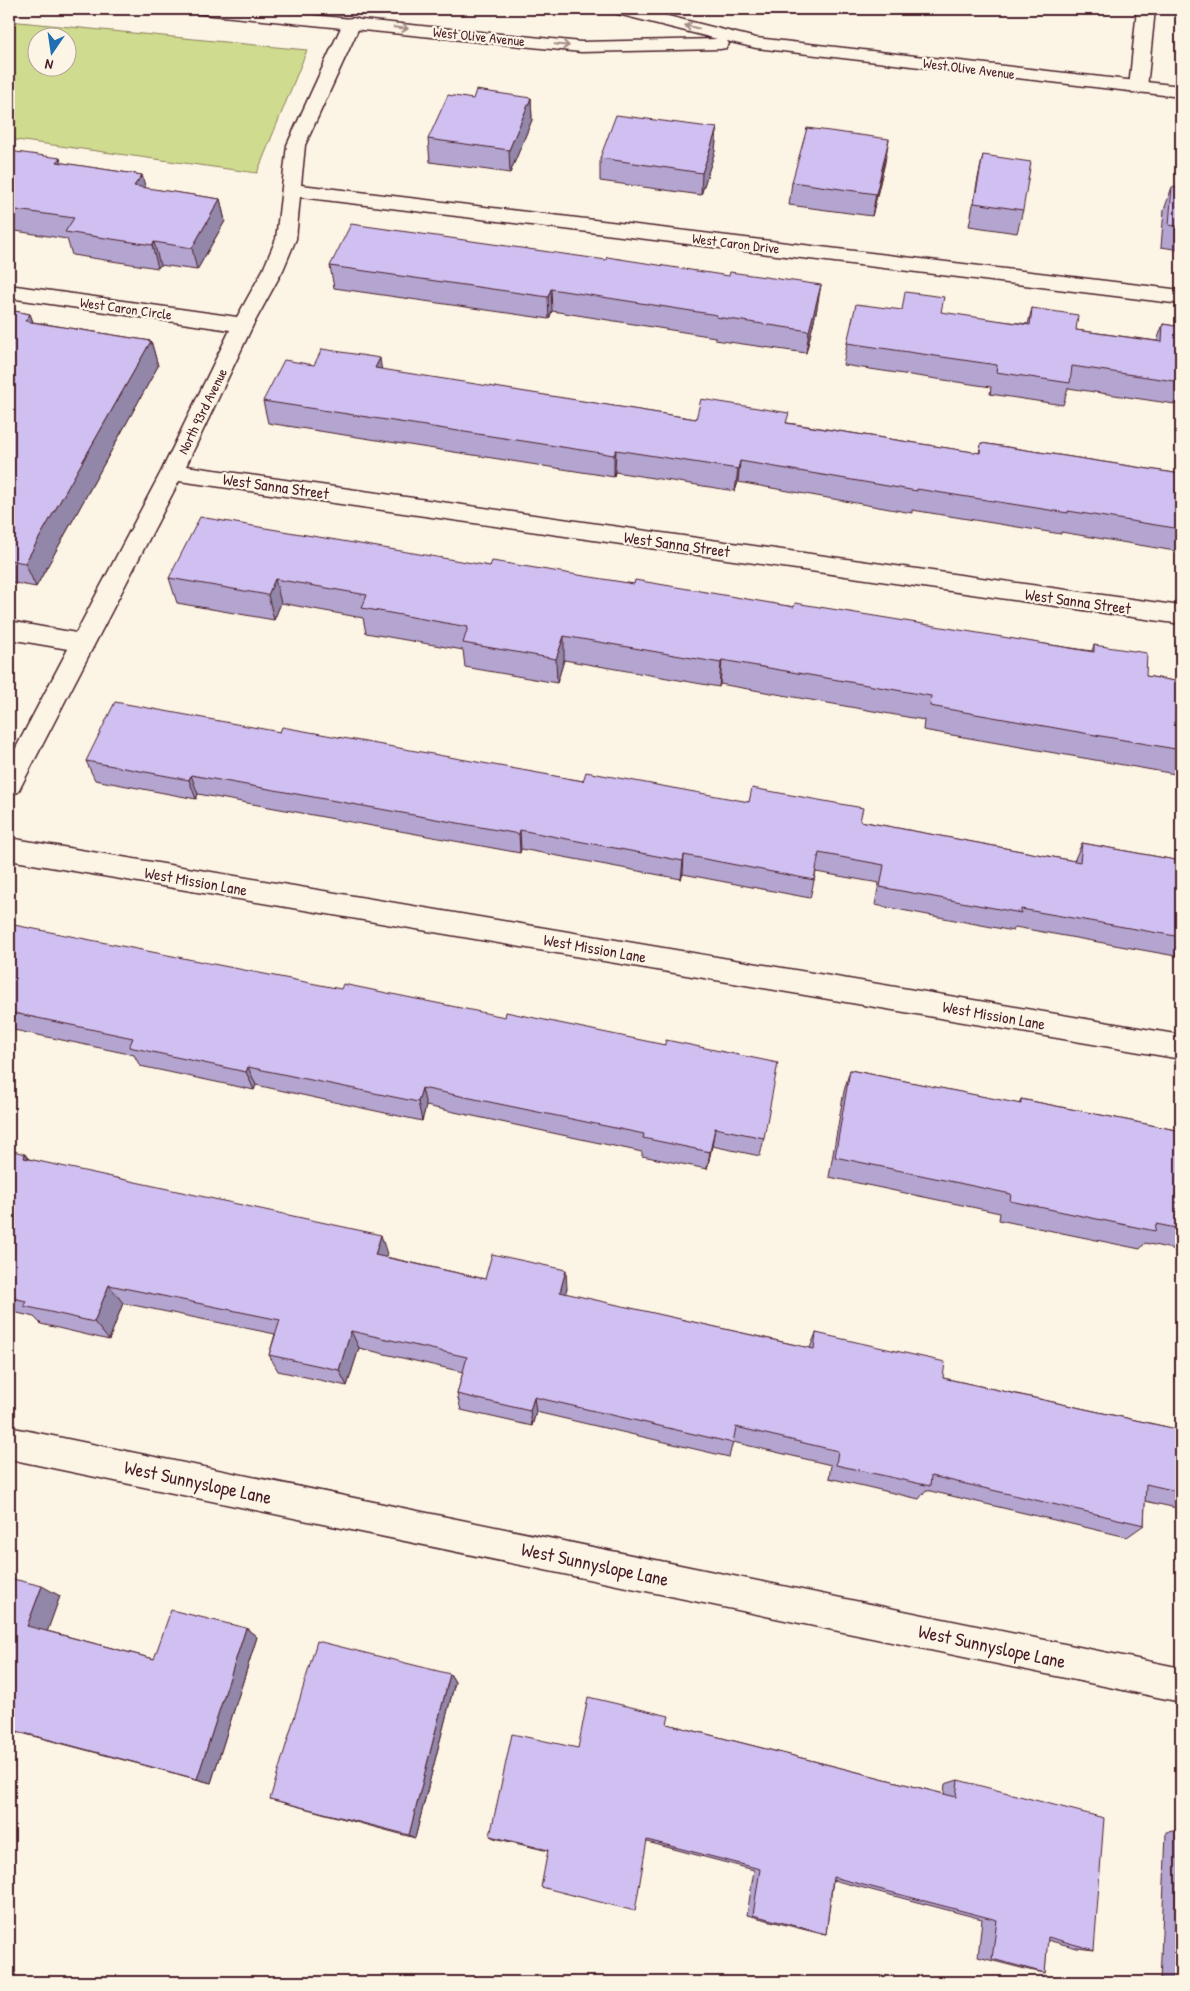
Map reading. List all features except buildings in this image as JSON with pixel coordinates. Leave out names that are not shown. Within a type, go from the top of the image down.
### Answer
[{"type":"street","name":"West Olive Avenue","points":[[202,9],[581,47],[756,43]]},
{"type":"street","name":"West Olive Avenue","points":[[620,9],[756,43],[1181,92]]},
{"type":"street","points":[[1138,88],[1146,9]]},
{"type":"street","name":"North 93rd Avenue","points":[[9,785],[172,472],[243,326],[273,270],[286,239],[296,145],[352,23]]},
{"type":"street","name":"West Caron Drive","points":[[291,190],[1181,297]]},
{"type":"street","name":"West Caron Circle","points":[[9,291],[243,326]]},
{"type":"street","name":"West Sanna Street","points":[[172,472],[1181,616]]},
{"type":"street","points":[[9,630],[82,643]]},
{"type":"street","name":"West Mission Lane","points":[[9,850],[1181,1047]]},
{"type":"street","name":"West Sunnyslope Lane","points":[[9,1442],[1181,1686]]},
{"type":"green space","points":[[9,21],[307,50],[257,173],[9,139]]}]
